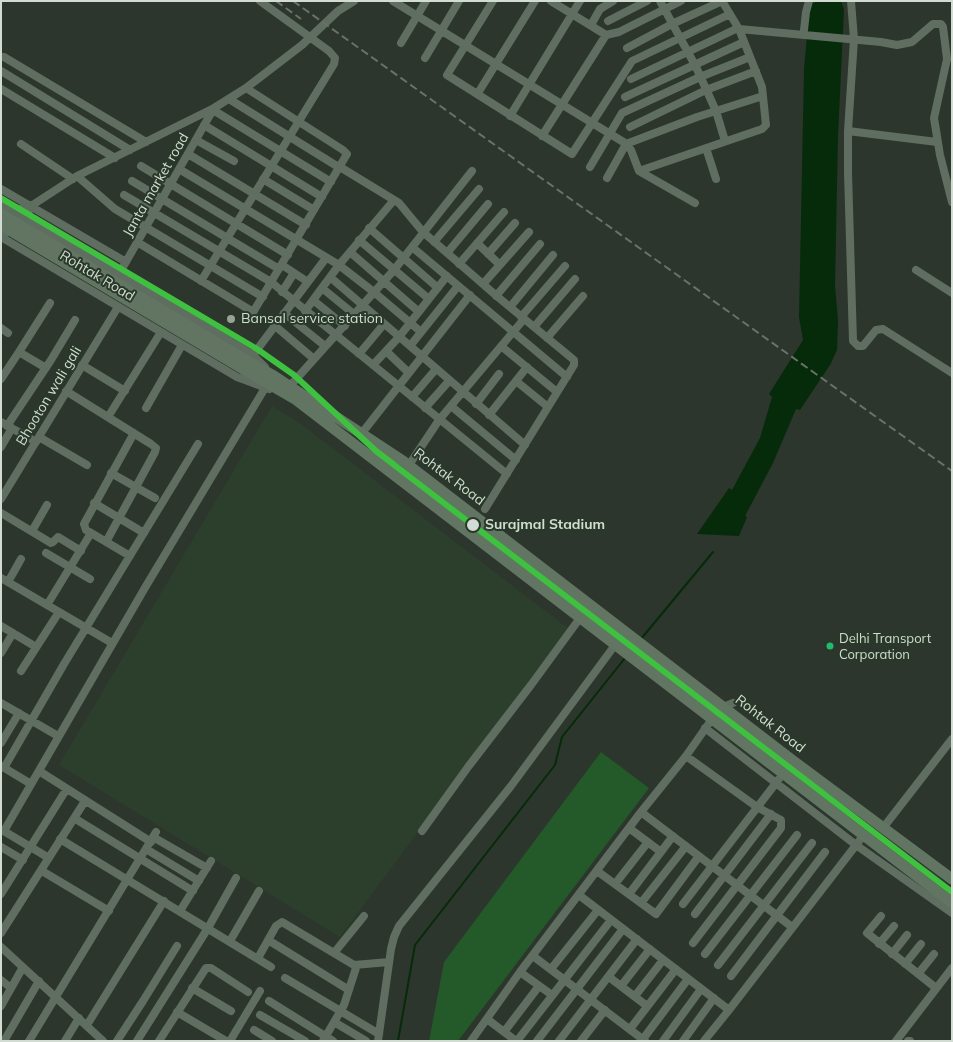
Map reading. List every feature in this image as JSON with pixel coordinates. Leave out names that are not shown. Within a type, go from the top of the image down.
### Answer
[{"type":"highway","points":[[1,214],[249,363],[295,399]]},
{"type":"highway","points":[[1,224],[249,363]]},
{"type":"highway","name":"Rohtak Road","points":[[249,363],[274,376],[408,465],[668,665],[728,705],[883,828],[952,879]]},
{"type":"highway","name":"Rohtak Road","points":[[295,399],[650,672],[708,723],[779,779],[859,840],[952,903]]},
{"type":"main road","points":[[1,224],[31,206]]},
{"type":"main road","points":[[1,237],[19,214]]},
{"type":"street","points":[[201,280],[334,64],[335,58],[329,51],[260,1]]},
{"type":"street","points":[[338,11],[344,1]]},
{"type":"street","points":[[31,206],[75,178],[214,109],[246,88],[311,37],[338,11],[354,1]]},
{"type":"street","points":[[393,1],[626,144],[631,150],[639,171],[695,204]]},
{"type":"street","points":[[400,43],[426,1]]},
{"type":"street","points":[[426,58],[460,1]]},
{"type":"street","points":[[492,1],[447,75],[572,154],[632,61],[730,14]]},
{"type":"street","points":[[478,94],[535,1]]},
{"type":"street","points":[[551,1],[606,35],[619,32],[681,1]]},
{"type":"street","points":[[510,116],[580,1]]},
{"type":"street","points":[[590,26],[600,9],[613,1]]},
{"type":"street","points":[[608,21],[647,1]]},
{"type":"street","points":[[660,1],[694,64],[716,111],[725,141]]},
{"type":"street","points":[[627,48],[672,24],[722,1],[739,28],[762,87],[766,121],[764,127],[639,171]]},
{"type":"street","points":[[802,32],[809,1]]},
{"type":"street","points":[[851,1],[853,39],[848,131],[848,212],[853,341],[858,346],[863,346],[876,330],[883,329],[952,372]]},
{"type":"street","points":[[631,79],[739,28],[802,32],[903,45],[912,42],[934,24],[940,24],[943,28],[947,59],[934,116],[937,142],[952,202]]},
{"type":"street","points":[[542,136],[606,35]]},
{"type":"street","points":[[626,97],[744,42]]},
{"type":"street","points":[[4,57],[146,142]]},
{"type":"street","points":[[590,167],[624,112],[700,77],[750,57]]},
{"type":"street","points":[[1,71],[130,150]]},
{"type":"street","points":[[630,127],[706,90],[756,71]]},
{"type":"street","points":[[137,242],[252,311],[255,309],[346,157],[345,151],[246,88]]},
{"type":"street","points":[[1,89],[115,158]]},
{"type":"street","points":[[607,178],[626,144],[763,96]]},
{"type":"street","points":[[229,99],[399,203],[423,232],[434,242],[574,360],[574,365],[567,377],[485,509]]},
{"type":"street","points":[[214,109],[331,182]]},
{"type":"street","name":"Janta market road","points":[[119,274],[214,109]]},
{"type":"street","points":[[204,125],[322,197]]},
{"type":"street","points":[[848,131],[937,142]]},
{"type":"street","points":[[196,140],[234,162]]},
{"type":"street","points":[[21,144],[75,178],[110,206],[262,297]]},
{"type":"street","points":[[706,148],[716,179]]},
{"type":"street","points":[[188,154],[306,225]]},
{"type":"street","points":[[141,166],[288,255]]},
{"type":"street","points":[[179,169],[339,265],[421,332]]},
{"type":"street","points":[[290,387],[394,270],[472,171]]},
{"type":"street","points":[[263,179],[314,210]]},
{"type":"street","points":[[132,181],[227,238],[308,282]]},
{"type":"street","points":[[1,189],[126,262]]},
{"type":"street","points":[[434,242],[478,189]]},
{"type":"street","points":[[124,195],[271,282],[293,302],[507,474]]},
{"type":"street","points":[[305,311],[359,240],[394,200]]},
{"type":"street","name":"Rohtak Road","points":[[1,204],[119,274],[249,363]]},
{"type":"street","points":[[447,253],[488,204]]},
{"type":"street","points":[[459,264],[504,212]]},
{"type":"street","points":[[488,254],[515,223]]},
{"type":"street","points":[[369,228],[438,288]]},
{"type":"street","points":[[482,284],[529,232]]},
{"type":"street","name":"Rohtak Road","points":[[1,237],[237,377],[295,399]]},
{"type":"street","points":[[359,240],[429,299]]},
{"type":"street","points":[[477,243],[500,265]]},
{"type":"street","points":[[496,296],[540,244]]},
{"type":"street","points":[[412,247],[567,377]]},
{"type":"street","points":[[350,252],[419,312]]},
{"type":"street","points":[[510,307],[553,255]]},
{"type":"street","points":[[249,363],[274,325],[326,258]]},
{"type":"street","points":[[408,465],[462,392],[565,266]]},
{"type":"street","points":[[916,270],[952,293]]},
{"type":"street","points":[[282,292],[294,273]]},
{"type":"street","points":[[373,365],[399,337],[447,276]]},
{"type":"street","points":[[330,277],[525,445]]},
{"type":"street","points":[[534,327],[575,279]]},
{"type":"street","points":[[410,346],[458,286]]},
{"type":"street","points":[[322,288],[355,315]]},
{"type":"street","points":[[362,433],[470,295]]},
{"type":"street","points":[[547,338],[583,296]]},
{"type":"street","points":[[313,300],[345,326]]},
{"type":"street","points":[[1,380],[50,303]]},
{"type":"street","name":"Bhooton wali gali","points":[[1,500],[118,307]]},
{"type":"street","points":[[284,313],[326,346]]},
{"type":"street","points":[[1,447],[7,425],[46,368],[75,320]]},
{"type":"street","points":[[359,354],[384,324]]},
{"type":"street","points":[[274,325],[314,358]]},
{"type":"street","points":[[108,417],[161,332]]},
{"type":"street","points":[[146,408],[182,345]]},
{"type":"street","points":[[501,346],[558,392]]},
{"type":"street","points":[[386,351],[410,373]]},
{"type":"street","points":[[19,352],[46,368]]},
{"type":"street","points":[[82,365],[125,391]]},
{"type":"street","points":[[489,415],[527,367]]},
{"type":"street","points":[[412,397],[436,369]]},
{"type":"street","points":[[476,404],[499,374]]},
{"type":"street","points":[[425,408],[449,381]]},
{"type":"street","points":[[516,381],[548,407]]},
{"type":"street","points":[[50,858],[3,830],[39,772],[112,643],[265,388]]},
{"type":"street","points":[[66,391],[156,448],[106,542]]},
{"type":"street","points":[[451,406],[516,460]]},
{"type":"street","points":[[7,425],[87,465]]},
{"type":"street","points":[[130,556],[86,530],[84,524],[134,433]]},
{"type":"street","points":[[31,784],[3,767],[33,721],[64,664],[198,444]]},
{"type":"street","points":[[111,473],[155,498]]},
{"type":"street","points":[[94,503],[144,533]]},
{"type":"street","points":[[32,531],[47,505]]},
{"type":"street","points":[[1,513],[52,543],[59,537],[81,550]]},
{"type":"street","points":[[47,605],[91,533]]},
{"type":"street","points":[[46,553],[90,580]]},
{"type":"street","points":[[21,559],[4,580],[112,643]]},
{"type":"street","points":[[21,671],[60,612]]},
{"type":"street","points":[[422,831],[580,618]]},
{"type":"street","points":[[1,626],[36,647]]},
{"type":"street","points":[[1,653],[13,633]]},
{"type":"street","points":[[285,978],[378,1038],[389,962],[394,937],[399,926],[511,786],[617,647]]},
{"type":"street","points":[[471,1041],[520,972],[686,756],[708,723],[728,705]]},
{"type":"street","points":[[3,707],[19,713],[58,736]]},
{"type":"street","points":[[14,752],[1,744],[19,713]]},
{"type":"street","points":[[883,828],[952,739]]},
{"type":"street","points":[[686,756],[757,807],[781,820],[781,828],[693,943]]},
{"type":"street","points":[[39,772],[66,790],[152,840],[209,865],[180,912]]},
{"type":"street","points":[[682,904],[779,779]]},
{"type":"street","points":[[1,894],[66,790]]},
{"type":"street","points":[[1,933],[85,801]]},
{"type":"street","points":[[642,812],[792,927]]},
{"type":"street","points":[[695,914],[771,814]]},
{"type":"street","points":[[74,818],[193,891]]},
{"type":"street","points":[[629,828],[661,852]]},
{"type":"street","points":[[705,954],[797,835]]},
{"type":"street","points":[[629,894],[674,836]]},
{"type":"street","points":[[60,840],[272,967]]},
{"type":"street","points":[[29,1041],[152,840]]},
{"type":"street","points":[[152,840],[199,881]]},
{"type":"street","points":[[704,1041],[859,840],[952,913]]},
{"type":"street","points":[[615,884],[648,842]]},
{"type":"street","points":[[718,965],[812,843]]},
{"type":"street","points":[[641,903],[686,846]]},
{"type":"street","points":[[1,847],[23,860]]},
{"type":"street","points":[[732,976],[825,852]]},
{"type":"street","points":[[597,871],[656,914],[699,856]]},
{"type":"street","points":[[42,870],[109,910]]},
{"type":"street","points":[[137,1041],[208,928],[236,878]]},
{"type":"street","points":[[230,941],[259,891]]},
{"type":"street","points":[[579,895],[729,1010]]},
{"type":"street","points":[[87,1026],[164,901]]},
{"type":"street","points":[[551,969],[598,910]]},
{"type":"street","points":[[334,953],[364,916]]},
{"type":"street","points":[[880,916],[867,934],[936,988]]},
{"type":"street","points":[[487,1019],[516,1041],[611,920]]},
{"type":"street","points":[[258,958],[276,926],[282,922],[354,965],[389,962]]},
{"type":"street","points":[[879,944],[894,926]]},
{"type":"street","points":[[537,1041],[624,929]]},
{"type":"street","points":[[892,954],[907,936]]},
{"type":"street","points":[[559,1041],[637,939]]},
{"type":"street","points":[[268,940],[349,990]]},
{"type":"street","points":[[905,964],[921,944]]},
{"type":"street","points":[[117,1041],[177,946]]},
{"type":"street","points":[[1,947],[24,966],[103,1041]]},
{"type":"street","points":[[621,986],[650,949]]},
{"type":"street","points":[[918,974],[934,954]]},
{"type":"street","points":[[533,956],[644,1040],[688,979]]},
{"type":"street","points":[[635,996],[663,960]]},
{"type":"street","points":[[324,1038],[340,1012],[356,968],[354,965]]},
{"type":"street","points":[[1,1006],[24,966]]},
{"type":"street","points":[[158,1041],[204,970],[208,967],[248,992]]},
{"type":"street","points":[[896,1041],[952,968]]},
{"type":"street","points":[[630,1029],[676,969]]},
{"type":"street","points":[[520,972],[552,995]]},
{"type":"street","points":[[609,977],[647,1006]]},
{"type":"street","points":[[1,980],[11,988]]},
{"type":"street","points":[[4,1041],[39,981]]},
{"type":"street","points":[[504,1032],[539,986]]},
{"type":"street","points":[[192,988],[231,1011]]},
{"type":"street","points":[[663,1041],[701,989]]},
{"type":"street","points":[[230,1041],[260,991]]},
{"type":"street","points":[[683,1041],[714,998]]},
{"type":"street","points":[[269,1001],[324,1038],[333,1041]]},
{"type":"street","points":[[581,1041],[605,1010]]},
{"type":"street","points":[[177,1012],[226,1041]]},
{"type":"street","points":[[260,1015],[305,1041]]},
{"type":"street","points":[[65,1041],[78,1018]]},
{"type":"street","points":[[334,1022],[366,1041]]},
{"type":"street","points":[[254,1030],[272,1041]]},
{"type":"shaded area","points":[[815,1],[841,1],[844,9],[838,136],[835,285],[838,321],[837,350],[830,365],[800,410],[796,409],[773,463],[745,516],[747,517],[739,536],[697,534],[729,488],[732,490],[760,438],[772,397],[769,394],[803,340],[799,317],[804,69],[810,2],[815,3]]},
{"type":"shaded area","points":[[272,406],[301,424],[569,629],[340,937],[59,765]]},
{"type":"shaded area","points":[[601,752],[649,788],[458,1041],[429,1041],[444,962]]},
{"type":"waterway","points":[[641,639],[713,552]]},
{"type":"waterway","points":[[398,1041],[415,945],[555,765],[562,737],[625,658]]},
{"type":"railway","points":[[276,1],[301,19]]},
{"type":"railway","points":[[293,1],[952,471]]},
{"type":"transit line","points":[[1,198],[257,349],[294,375],[376,451],[952,892]]},
{"type":"place","name":"Bansal service station","points":[[231,319]]},
{"type":"place","name":"Surajmal Stadium","points":[[473,525]]},
{"type":"place","name":"Delhi Transport Corporation","points":[[830,646]]}]
